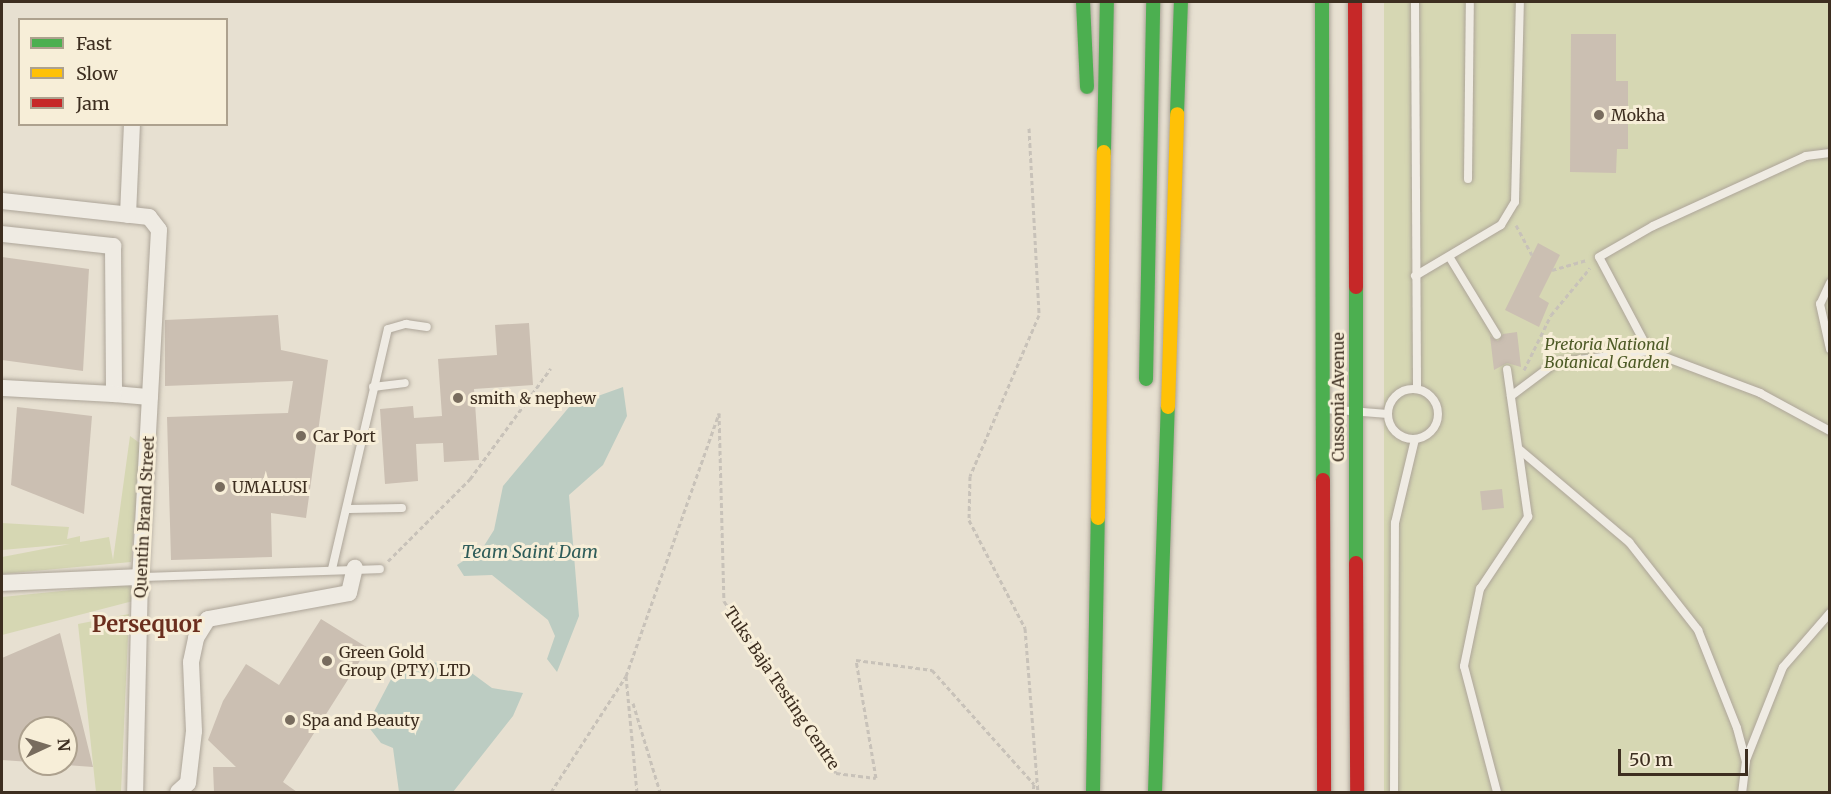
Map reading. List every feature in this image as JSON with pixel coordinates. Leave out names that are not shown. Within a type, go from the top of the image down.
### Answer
[{"type":"main road","points":[[1083,2],[1088,111],[1098,531]]},
{"type":"main road","points":[[1094,792],[1107,2]]},
{"type":"main road","points":[[1146,400],[1153,2]]},
{"type":"main road","points":[[1155,792],[1181,2]]},
{"type":"main road","name":"Cussonia Avenue","points":[[1322,2],[1324,792]]},
{"type":"main road","name":"Cussonia Avenue","points":[[1354,2],[1357,792]]},
{"type":"main road","points":[[1139,770],[1139,792]]},
{"type":"street","points":[[2,201],[128,215],[132,126]]},
{"type":"street","name":"Quentin Brand Street","points":[[128,215],[153,219],[160,242],[140,577],[135,792]]},
{"type":"street","points":[[2,234],[113,246],[114,394]]},
{"type":"street","points":[[2,388],[150,397]]},
{"type":"street","points":[[178,792],[188,783],[192,741],[194,646],[208,619],[349,593],[355,568]]},
{"type":"street","points":[[2,583],[140,577]]},
{"type":"lane","points":[[1416,2],[1417,389]]},
{"type":"lane","points":[[1468,178],[1470,2]]},
{"type":"lane","points":[[1415,276],[1450,258],[1510,214],[1519,179],[1520,2]]},
{"type":"lane","points":[[1649,351],[1599,257],[1653,226],[1728,197],[1806,156],[1830,153]]},
{"type":"lane","points":[[1450,258],[1497,335]]},
{"type":"lane","points":[[1830,283],[1820,304],[1830,349]]},
{"type":"lane","points":[[332,569],[349,509],[373,387],[388,329],[406,324],[427,327]]},
{"type":"lane","points":[[1511,396],[1555,363],[1649,351],[1760,393],[1830,431]]},
{"type":"lane","points":[[1497,792],[1466,683],[1464,652],[1485,578],[1525,527],[1520,450],[1507,369]]},
{"type":"lane","points":[[373,387],[405,383]]},
{"type":"lane","points":[[1417,389],[1432,398],[1438,415],[1431,431],[1415,439],[1396,432],[1388,414],[1396,394],[1417,389]]},
{"type":"lane","points":[[1323,409],[1388,414]]},
{"type":"lane","points":[[1394,792],[1395,523],[1415,439]]},
{"type":"lane","points":[[1520,450],[1607,521],[1678,601],[1715,663],[1746,761]]},
{"type":"lane","points":[[349,509],[402,508]]},
{"type":"lane","points":[[140,577],[355,568],[380,569]]},
{"type":"lane","points":[[1742,792],[1746,761],[1778,676],[1830,613]]},
{"type":"path","points":[[1029,128],[1039,315],[970,476],[969,520],[1025,628],[1038,792]]},
{"type":"path","points":[[1510,214],[1532,255]]},
{"type":"path","points":[[1552,270],[1599,257]]},
{"type":"path","points":[[1511,396],[1551,315],[1599,257]]},
{"type":"path","points":[[380,569],[470,479],[551,368]]},
{"type":"path","name":"Tuks Baja Testing Centre","points":[[551,792],[626,676],[719,413],[724,601],[836,773],[876,778],[856,660],[932,670],[1034,784],[1033,792]]},
{"type":"path","points":[[626,676],[660,792]]},
{"type":"path","points":[[631,695],[637,792]]},
{"type":"green space","name":"Pretoria National Botanical Garden","points":[[1384,2],[1829,2],[1829,792],[1384,792]]},
{"type":"green space","points":[[130,436],[141,444],[131,562],[2,574],[2,557],[70,544],[2,550],[2,523],[69,527],[67,539],[80,536],[80,542],[109,537],[113,560]]},
{"type":"green space","points":[[131,584],[133,601],[2,635],[2,597]]},
{"type":"green space","points":[[129,614],[121,792],[96,792],[78,624]]},
{"type":"water","name":"Team Saint Dam","points":[[623,387],[627,416],[603,465],[569,495],[579,616],[557,672],[547,659],[555,636],[548,620],[492,575],[464,576],[457,565],[482,549],[494,530],[503,486],[570,406]]},
{"type":"water","points":[[400,662],[458,663],[492,688],[523,693],[513,716],[453,792],[399,792],[393,748],[381,743],[367,725]]},
{"type":"building","name":"Mokha","points":[[1571,34],[1616,34],[1616,81],[1628,81],[1628,149],[1617,149],[1616,173],[1570,172]]},
{"type":"building","points":[[1538,243],[1560,255],[1539,297],[1549,303],[1539,327],[1505,310]]},
{"type":"building","points":[[2,257],[89,269],[83,371],[2,360]]},
{"type":"building","points":[[278,315],[281,350],[328,360],[306,518],[271,513],[272,557],[171,560],[167,417],[288,413],[293,381],[165,386],[165,320]]},
{"type":"building","name":"smith & nephew","points":[[529,323],[533,385],[474,389],[479,460],[444,462],[443,443],[416,444],[418,481],[385,484],[380,409],[413,406],[414,418],[442,416],[438,359],[497,355],[495,325]]},
{"type":"building","points":[[1517,332],[1521,367],[1507,363],[1494,370],[1490,336],[1498,341],[1503,334]]},
{"type":"building","points":[[17,407],[92,416],[84,514],[11,485]]},
{"type":"building","points":[[1502,489],[1504,508],[1482,510],[1480,491]]},
{"type":"building","points":[[321,619],[368,648],[283,782],[297,792],[214,792],[213,767],[236,767],[208,740],[223,701],[246,664],[279,685]]},
{"type":"building","points":[[60,633],[93,767],[78,766],[78,716],[18,716],[18,761],[2,760],[2,658]]},
{"type":"traffic: fast","points":[[1083,2],[1087,87]]},
{"type":"traffic: fast","points":[[1104,152],[1107,2]]},
{"type":"traffic: fast","points":[[1146,379],[1153,2]]},
{"type":"traffic: fast","points":[[1177,114],[1181,2]]},
{"type":"traffic: fast","points":[[1322,2],[1323,480]]},
{"type":"traffic: fast","points":[[1356,287],[1356,563]]},
{"type":"traffic: fast","points":[[1155,792],[1168,407]]},
{"type":"traffic: fast","points":[[1093,792],[1098,518]]},
{"type":"traffic: slow","points":[[1168,407],[1177,114]]},
{"type":"traffic: slow","points":[[1098,518],[1104,152]]},
{"type":"traffic: jam","points":[[1355,2],[1356,287]]},
{"type":"traffic: jam","points":[[1323,480],[1324,792]]},
{"type":"traffic: jam","points":[[1356,563],[1357,792]]},
{"type":"place","name":"Mokha","points":[[1599,115]]},
{"type":"place","name":"smith & nephew","points":[[458,398]]},
{"type":"place","name":"Car Port","points":[[301,436]]},
{"type":"place","name":"UMALUSI","points":[[220,487]]},
{"type":"place","name":"Green Gold Group (PTY) LTD","points":[[327,661]]},
{"type":"place","name":"Spa and Beauty","points":[[290,720]]},
{"type":"district","name":"Persequor","points":[[147,625]]}]
